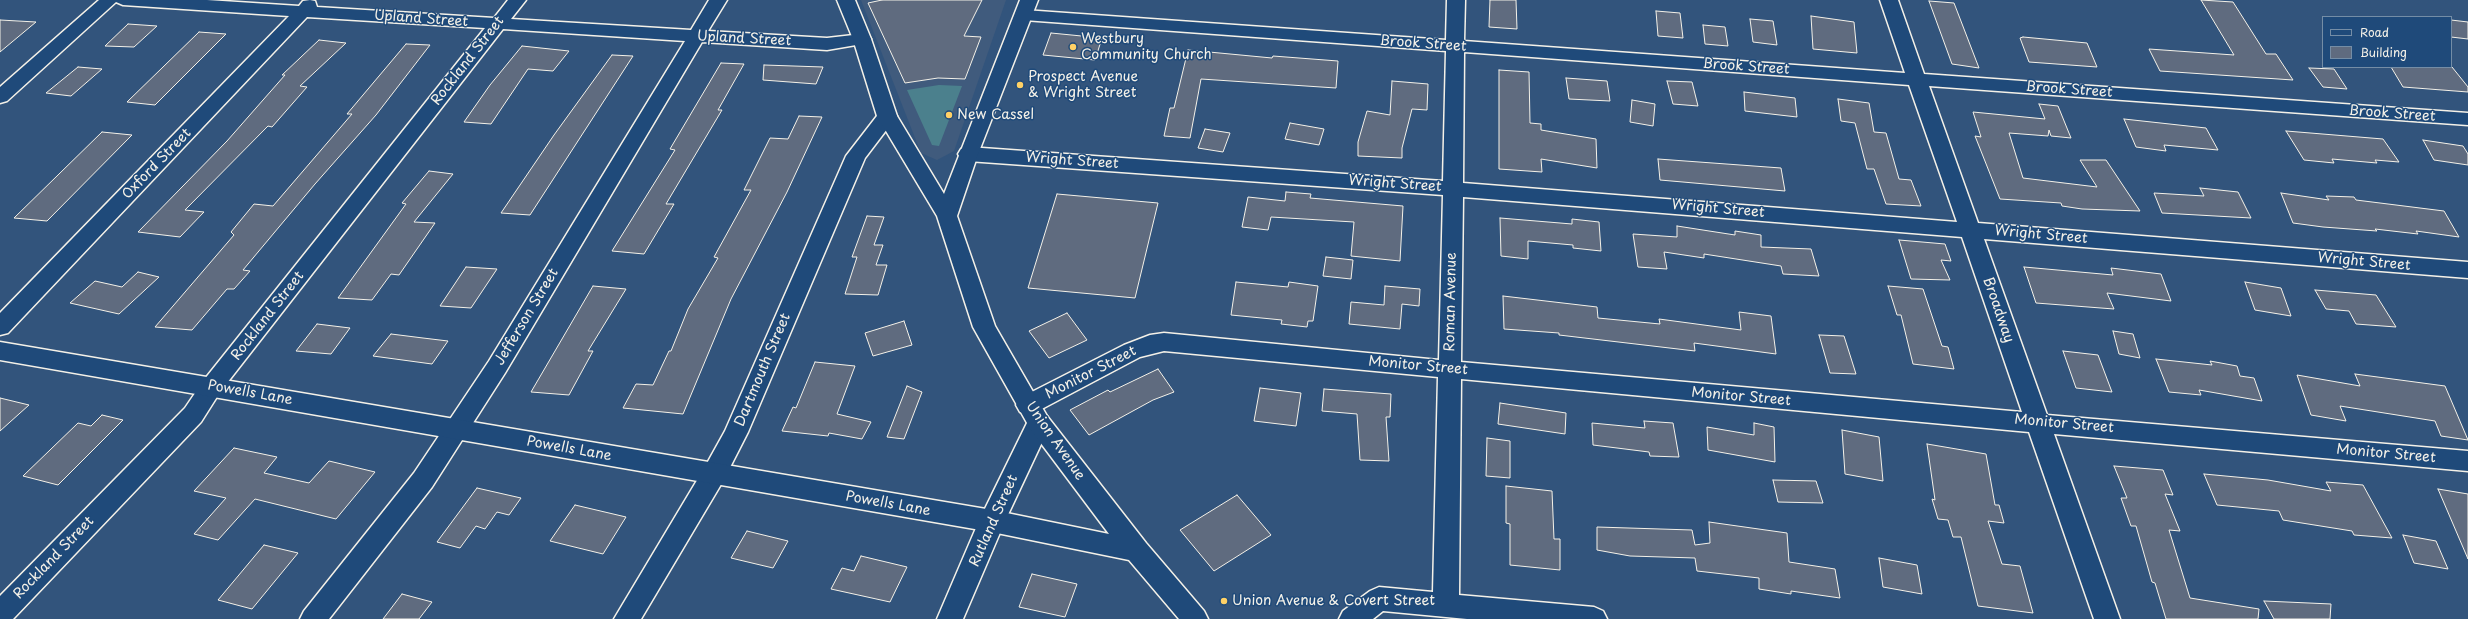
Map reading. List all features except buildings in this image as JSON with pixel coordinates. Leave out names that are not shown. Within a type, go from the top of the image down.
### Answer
[{"type":"street","points":[[0,97],[109,0]]},
{"type":"street","name":"Upland Street","points":[[123,0],[308,6],[498,24],[827,44],[862,39]]},
{"type":"street","name":"Rockland Street","points":[[0,614],[193,415],[212,386],[516,0]]},
{"type":"street","name":"Jefferson Street","points":[[313,619],[423,480],[497,367],[718,0]]},
{"type":"street","name":"Union Avenue","points":[[846,0],[862,39],[887,116],[947,216],[984,327],[1033,414],[1137,551],[1195,619]]},
{"type":"street","name":"Roman Avenue","points":[[1446,605],[1456,0]]},
{"type":"street","name":"Broadway","points":[[1889,0],[1919,81],[1968,229],[2107,619]]},
{"type":"street","name":"Oxford Street","points":[[0,327],[308,6]]},
{"type":"street","points":[[947,216],[968,154],[1027,8]]},
{"type":"street","name":"Brook Street","points":[[1027,8],[1455,46],[1919,81],[2468,119]]},
{"type":"street","name":"Dartmouth Street","points":[[627,619],[714,474],[736,432],[856,156],[887,116]]},
{"type":"street","name":"Wright Street","points":[[968,154],[1453,188],[2468,270]]},
{"type":"street","name":"Monitor Street","points":[[1033,414],[1132,351],[1150,344],[1164,342],[1701,393],[2468,461]]},
{"type":"street","name":"Powells Lane","points":[[0,351],[212,386],[992,521],[1137,551]]},
{"type":"street","name":"Rutland Street","points":[[950,619],[992,521],[1033,414]]},
{"type":"street","points":[[1352,619],[1379,599],[1594,619]]},
{"type":"shaded area","points":[[861,0],[1006,0],[954,151],[937,160],[921,153]]},
{"type":"green space","points":[[939,85],[962,86],[939,146],[932,145],[907,90]]},
{"type":"place","name":"Westbury Community Church","points":[[1073,47]]},
{"type":"place","name":"Prospect Avenue & Wright Street","points":[[1020,85]]},
{"type":"place","name":"New Cassel","points":[[949,115]]},
{"type":"place","name":"Union Avenue & Covert Street","points":[[1224,601]]}]
